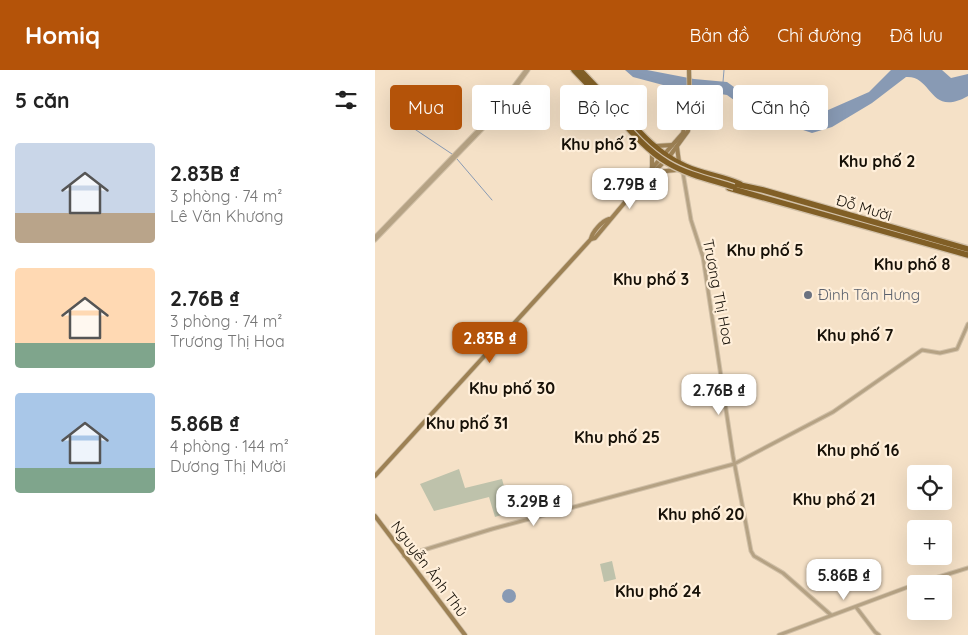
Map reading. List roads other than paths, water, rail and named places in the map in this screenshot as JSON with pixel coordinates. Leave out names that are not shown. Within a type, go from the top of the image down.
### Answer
[{"type":"highway","name":"Đỗ Mười","points":[[575,70],[591,85]]},
{"type":"highway","name":"Đỗ Mười","points":[[580,70],[592,85]]},
{"type":"highway","name":"Đỗ Mười","points":[[633,130],[664,158],[693,172],[742,188]]},
{"type":"highway","name":"Đỗ Mười","points":[[633,130],[660,160],[683,173],[742,188],[754,188],[968,253]]},
{"type":"highway","name":"Đỗ Mười","points":[[639,130],[653,145],[680,164],[742,188],[968,253]]},
{"type":"highway","points":[[660,160],[666,155]]},
{"type":"highway","points":[[660,160],[666,155]]},
{"type":"main road","points":[[666,155],[675,146],[687,127],[688,72]]},
{"type":"main road","points":[[653,145],[675,146]]},
{"type":"main road","points":[[675,146],[676,156],[680,164]]},
{"type":"main road","points":[[375,476],[591,239],[595,238],[608,224],[609,219],[638,187],[649,178],[660,160]]},
{"type":"main road","points":[[638,187],[638,184],[653,171],[660,160]]},
{"type":"main road","points":[[653,171],[676,170]]},
{"type":"main road","points":[[649,178],[648,183],[653,188]]},
{"type":"main road","name":"Nguyễn Ảnh Thủ","points":[[375,516],[465,635]]},
{"type":"street","points":[[375,238],[498,112],[527,70]]},
{"type":"street","name":"Trương Thị Hoa","points":[[683,173],[691,220],[703,257],[735,464],[752,554],[785,575],[831,615]]},
{"type":"street","points":[[404,556],[492,529],[735,464],[833,412],[922,350],[940,353],[957,350],[968,324]]},
{"type":"street","points":[[945,575],[968,568]]},
{"type":"street","points":[[779,635],[907,587]]},
{"type":"street","points":[[856,607],[879,635]]},
{"type":"water","points":[[625,70],[647,70],[694,79],[727,82],[733,86],[733,99],[723,94],[723,85],[663,85],[633,77]]},
{"type":"water","points":[[891,70],[942,70],[951,78],[968,74],[968,96],[946,102],[938,99],[922,82],[915,78],[906,77],[872,103],[828,128],[828,110],[869,92]]},
{"type":"water","points":[[803,130],[822,130],[812,133]]},
{"type":"water","points":[[506,589],[512,589],[516,596],[512,603],[506,603],[502,599],[502,593]]},
{"type":"waterway","points":[[723,82],[724,70]]},
{"type":"waterway","points":[[416,130],[452,154]]},
{"type":"waterway","points":[[457,159],[492,200]]},
{"type":"place","name":"Đình Tân Hưng","points":[[808,295]]},
{"type":"district","name":"Khu phố 3","points":[[599,144]]},
{"type":"district","name":"Khu phố 2","points":[[877,161]]},
{"type":"district","name":"Khu phố 5","points":[[765,250]]},
{"type":"district","name":"Khu phố 8","points":[[912,264]]},
{"type":"district","name":"Khu phố 3","points":[[651,279]]},
{"type":"district","name":"Khu phố 7","points":[[855,335]]},
{"type":"district","name":"Khu phố 30","points":[[512,388]]},
{"type":"district","name":"Khu phố 31","points":[[467,423]]},
{"type":"district","name":"Khu phố 25","points":[[617,437]]},
{"type":"district","name":"Khu phố 16","points":[[858,450]]},
{"type":"district","name":"Khu phố 21","points":[[834,499]]},
{"type":"district","name":"Khu phố 20","points":[[701,514]]},
{"type":"district","name":"Khu phố 24","points":[[658,591]]}]
